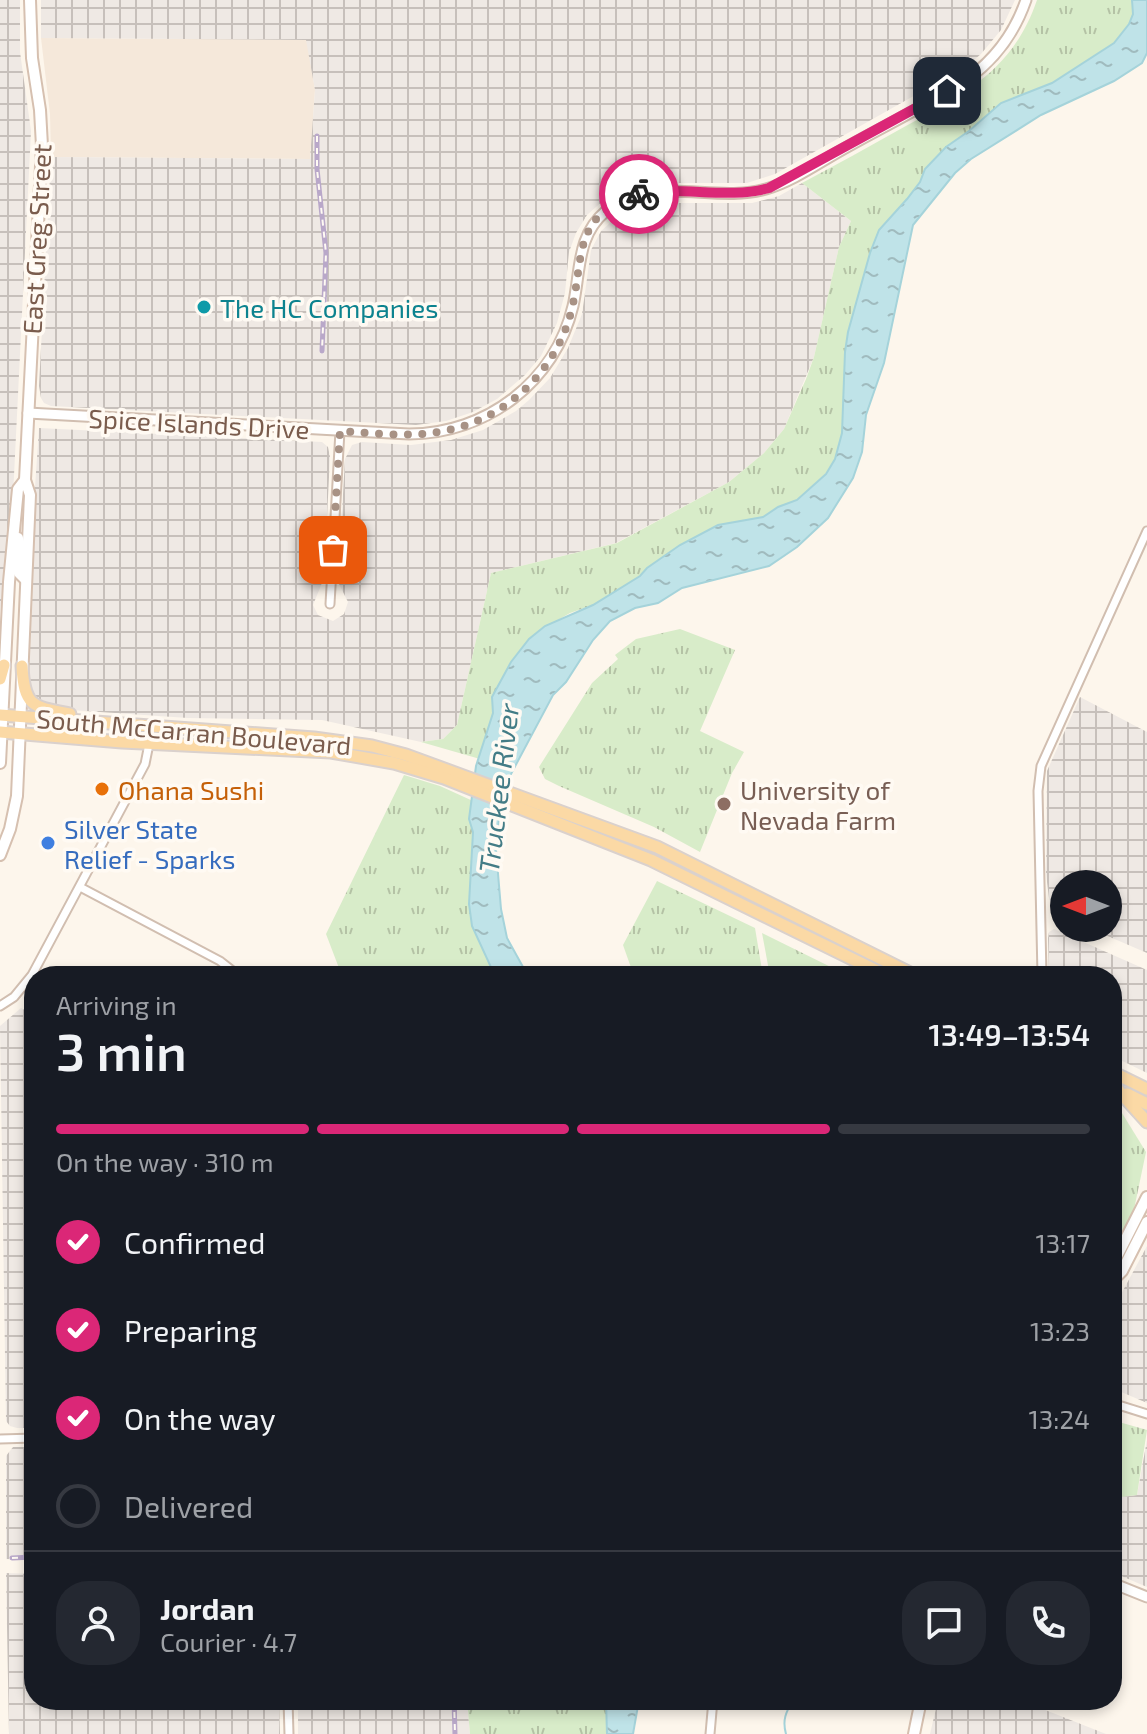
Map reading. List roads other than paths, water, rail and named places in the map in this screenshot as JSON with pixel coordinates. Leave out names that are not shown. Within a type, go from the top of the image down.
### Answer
[{"type":"main road","name":"East Greg Street","points":[[0,855],[15,806],[30,495],[25,480],[42,146],[32,58],[30,0]]},
{"type":"main road","name":"East Greg Street","points":[[0,763],[15,522],[18,489],[25,480]]},
{"type":"main road","points":[[15,522],[19,573],[26,580]]},
{"type":"main road","points":[[0,679],[4,665]]},
{"type":"main road","points":[[22,666],[24,691],[36,706],[134,726]]},
{"type":"main road","name":"South McCarran Boulevard","points":[[1,715],[344,741],[406,755],[639,854],[867,966]]},
{"type":"main road","name":"South McCarran Boulevard","points":[[0,732],[149,744],[331,752],[456,778]]},
{"type":"main road","name":"South McCarran Boulevard","points":[[525,804],[619,831],[701,868],[896,966]]},
{"type":"main road","points":[[695,881],[701,868]]},
{"type":"main road","points":[[1122,1077],[1147,1089]]},
{"type":"main road","points":[[1122,1092],[1147,1104]]},
{"type":"main road","points":[[1122,1095],[1147,1122]]},
{"type":"main road","points":[[1122,1246],[1147,1197]]},
{"type":"main road","points":[[1122,1271],[1147,1222]]},
{"type":"main road","points":[[914,1734],[919,1710]]},
{"type":"street","name":"Spice Islands Drive","points":[[28,413],[409,434],[434,433],[467,425],[493,413],[533,382],[555,351],[571,315],[584,241],[607,210],[642,193],[744,193],[780,184],[959,85],[997,52],[1012,32],[1026,0]]},
{"type":"street","points":[[330,604],[340,431]]},
{"type":"street","points":[[1042,966],[1038,791],[1041,766],[1147,531]]},
{"type":"street","points":[[37,966],[145,764],[149,744]]},
{"type":"street","points":[[80,887],[226,966]]},
{"type":"street","points":[[0,1006],[24,986]]},
{"type":"street","points":[[1122,1406],[1147,1414]]},
{"type":"street","points":[[0,1439],[24,1438]]},
{"type":"street","points":[[1122,1587],[1147,1597]]},
{"type":"street","points":[[288,1710],[289,1734]]},
{"type":"street","points":[[710,1734],[712,1710]]},
{"type":"water","name":"Truckee River","points":[[1132,0],[1147,0],[1147,53],[1142,63],[1114,81],[1041,115],[971,159],[955,173],[913,225],[884,363],[866,415],[862,452],[853,478],[828,518],[797,547],[769,566],[682,588],[658,603],[635,608],[610,621],[553,695],[511,774],[499,819],[496,850],[501,909],[507,938],[522,966],[490,966],[472,926],[469,904],[473,832],[469,819],[476,766],[493,713],[492,697],[511,662],[529,639],[545,626],[593,605],[640,576],[680,545],[718,525],[763,517],[797,500],[826,474],[835,459],[842,433],[848,332],[879,230],[920,182],[925,169],[946,147],[1001,103],[1052,83],[1114,43],[1133,14]]},
{"type":"water","points":[[606,1710],[637,1710],[633,1734],[607,1734]]},
{"type":"waterway","points":[[786,1734],[784,1724],[787,1710]]},
{"type":"railway","points":[[317,136],[317,169],[326,253],[322,351]]},
{"type":"railway","points":[[12,1558],[24,1557]]},
{"type":"railway","points":[[454,1710],[455,1734]]},
{"type":"place","name":"The HC Companies","points":[[204,307]]},
{"type":"place","name":"Ohana Sushi","points":[[102,789]]},
{"type":"place","name":"University of Nevada Farm","points":[[724,804]]},
{"type":"place","name":"Silver State Relief - Sparks","points":[[48,843]]}]
